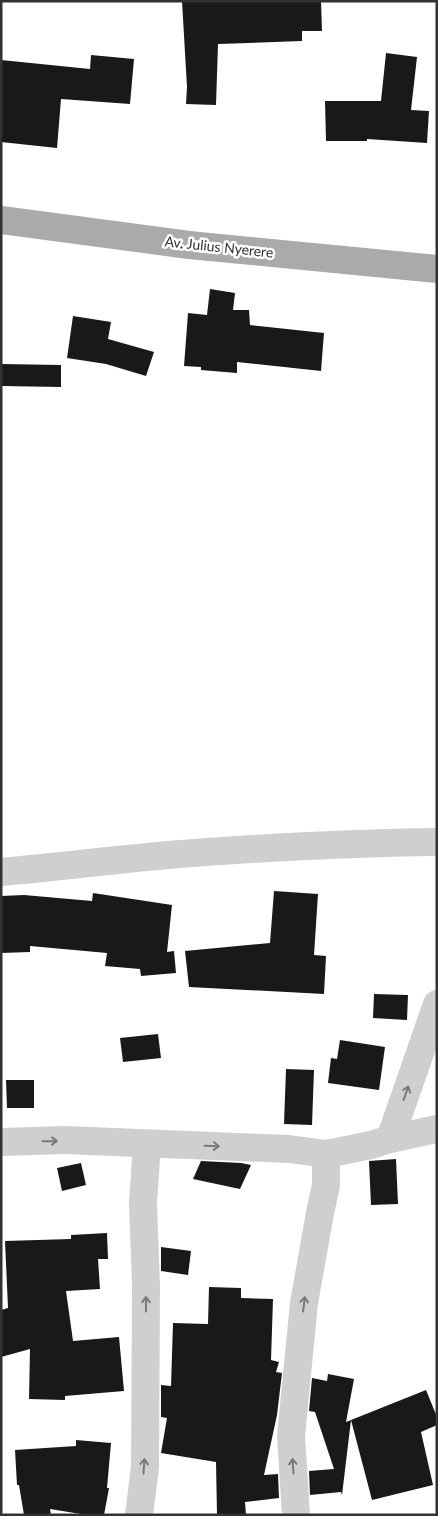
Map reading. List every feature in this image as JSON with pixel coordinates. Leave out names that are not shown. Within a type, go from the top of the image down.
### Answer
[{"type":"main road","name":"Av. Julius Nyerere","points":[[1,220],[189,245],[437,269]]},
{"type":"street","points":[[1,872],[270,848],[437,842]]},
{"type":"street","points":[[390,1139],[437,1004]]},
{"type":"street","points":[[1,1142],[65,1140],[289,1149],[326,1154],[437,1128]]},
{"type":"street","points":[[139,1515],[145,1467],[146,1285],[143,1203],[147,1144]]},
{"type":"street","points":[[296,1515],[291,1436],[304,1303],[326,1185],[326,1154]]},
{"type":"building","points":[[182,1],[321,1],[322,31],[302,31],[302,41],[218,44],[216,105],[186,104],[187,87]]},
{"type":"building","points":[[386,53],[417,57],[411,110],[429,111],[427,143],[367,139],[367,141],[326,141],[325,101],[381,101]]},
{"type":"building","points":[[91,55],[134,59],[130,104],[61,99],[57,148],[1,142],[1,60],[90,69]]},
{"type":"building","points":[[210,289],[235,293],[233,310],[249,310],[250,325],[324,333],[321,371],[237,362],[237,373],[201,370],[201,367],[184,366],[188,313],[207,315]]},
{"type":"building","points":[[73,316],[111,322],[108,339],[154,352],[146,376],[106,364],[67,358]]},
{"type":"building","points":[[1,364],[61,365],[61,387],[1,386]]},
{"type":"building","points":[[274,891],[318,894],[314,955],[326,956],[324,994],[189,987],[185,951],[270,943]]},
{"type":"building","points":[[93,893],[172,905],[167,952],[174,951],[176,973],[141,976],[140,969],[105,966],[107,953],[30,946],[30,952],[1,953],[1,896],[24,895],[92,901]]},
{"type":"building","points":[[374,994],[408,995],[407,1020],[373,1018]]},
{"type":"building","points":[[158,1034],[161,1058],[123,1062],[120,1038]]},
{"type":"building","points":[[340,1040],[385,1047],[379,1090],[328,1083],[331,1058],[337,1059]]},
{"type":"building","points":[[286,1069],[314,1070],[312,1125],[284,1124]]},
{"type":"building","points":[[6,1080],[34,1080],[34,1108],[7,1108]]},
{"type":"building","points":[[396,1159],[398,1204],[371,1205],[369,1161]]},
{"type":"building","points":[[201,1161],[251,1165],[240,1189],[193,1179]]},
{"type":"building","points":[[81,1163],[86,1185],[62,1191],[57,1168]]},
{"type":"building","points":[[107,1233],[108,1259],[98,1259],[100,1289],[66,1291],[73,1341],[119,1337],[124,1391],[65,1396],[65,1400],[29,1399],[30,1349],[1,1357],[1,1310],[8,1308],[5,1241],[71,1239],[71,1235]]},
{"type":"building","points":[[161,1247],[191,1251],[188,1275],[161,1271]]},
{"type":"building","points":[[209,1287],[241,1288],[241,1298],[273,1299],[271,1360],[279,1362],[276,1372],[282,1373],[277,1415],[264,1475],[278,1474],[279,1498],[245,1502],[246,1515],[217,1515],[216,1462],[161,1453],[167,1418],[161,1417],[161,1385],[171,1386],[173,1323],[208,1324]]},
{"type":"building","points":[[328,1374],[354,1379],[346,1422],[351,1420],[342,1495],[341,1492],[310,1495],[309,1471],[334,1469],[315,1412],[309,1411],[312,1378],[327,1381]]},
{"type":"building","points":[[426,1390],[437,1417],[437,1425],[421,1432],[433,1485],[372,1500],[351,1420]]},
{"type":"building","points":[[76,1440],[111,1443],[107,1488],[109,1488],[104,1515],[87,1515],[50,1509],[51,1515],[24,1515],[19,1485],[17,1485],[15,1450],[76,1446]]}]
